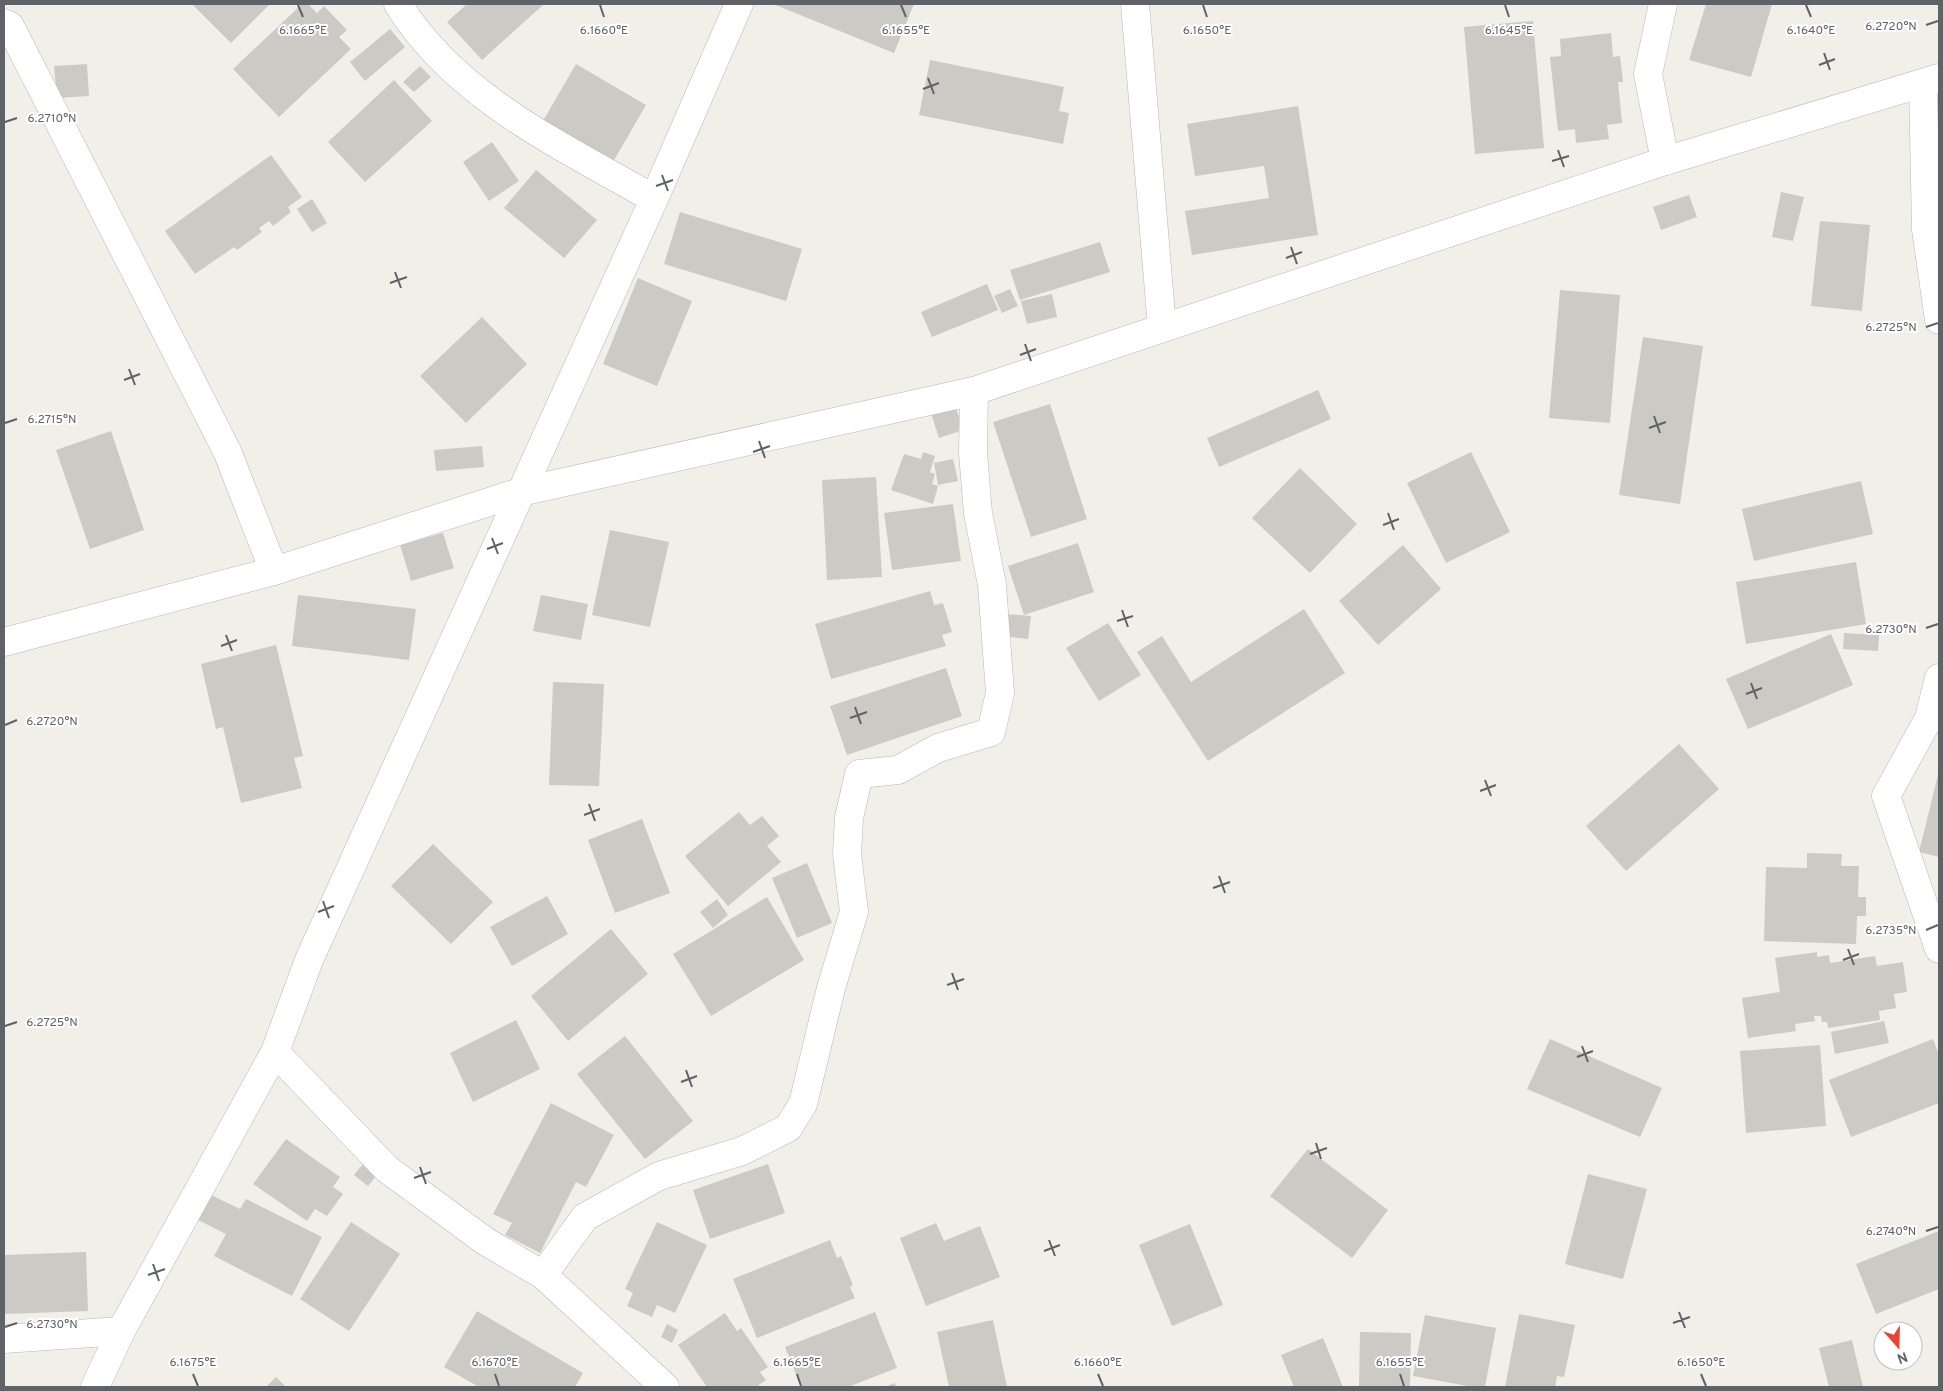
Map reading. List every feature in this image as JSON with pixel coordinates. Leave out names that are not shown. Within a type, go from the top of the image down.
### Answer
[{"type":"street","points":[[398,4],[415,31],[471,87],[530,127],[654,199]]},
{"type":"street","points":[[95,1387],[121,1331],[275,1052],[309,960],[654,199],[739,4]]},
{"type":"street","points":[[1134,4],[1162,327]]},
{"type":"street","points":[[1663,4],[1648,74],[1665,161]]},
{"type":"street","points":[[4,23],[10,26],[227,452],[274,571]]},
{"type":"street","points":[[4,642],[274,571],[520,492],[974,391],[1665,161],[1931,81],[1926,229],[1939,320]]},
{"type":"street","points":[[543,1275],[585,1216],[659,1176],[742,1151],[788,1128],[803,1104],[830,988],[854,912],[848,845],[849,818],[859,774],[898,770],[938,748],[991,732],[1000,694],[992,585],[977,505],[973,453],[974,391]]},
{"type":"street","points":[[1939,678],[1930,718],[1886,796],[1939,949]]},
{"type":"street","points":[[275,1052],[387,1169],[485,1241],[543,1275],[665,1387]]},
{"type":"street","points":[[4,1339],[121,1331]]},
{"type":"building","points":[[192,4],[270,4],[231,43]]},
{"type":"building","points":[[302,4],[308,4],[317,13],[324,6],[347,30],[339,37],[351,49],[279,117],[233,69]]},
{"type":"building","points":[[467,4],[543,5],[482,60],[447,22]]},
{"type":"building","points":[[773,4],[914,4],[894,53]]},
{"type":"building","points":[[1706,4],[1772,4],[1751,77],[1689,60]]},
{"type":"building","points":[[1533,21],[1544,148],[1475,154],[1464,27]]},
{"type":"building","points":[[390,29],[405,47],[365,81],[350,62]]},
{"type":"building","points":[[1611,33],[1613,57],[1620,56],[1623,82],[1618,82],[1622,123],[1607,125],[1609,139],[1576,143],[1575,129],[1558,131],[1550,57],[1561,56],[1560,39]]},
{"type":"building","points":[[930,60],[1064,87],[1059,111],[1069,113],[1063,144],[919,115]]},
{"type":"building","points":[[87,64],[89,96],[57,98],[54,66]]},
{"type":"building","points":[[576,64],[646,105],[613,162],[543,121]]},
{"type":"building","points":[[420,66],[431,77],[414,92],[403,82]]},
{"type":"building","points":[[394,80],[432,121],[365,182],[328,142]]},
{"type":"building","points":[[1298,106],[1318,235],[1192,255],[1185,211],[1269,198],[1264,166],[1195,176],[1187,124]]},
{"type":"building","points":[[492,142],[519,181],[489,201],[463,162]]},
{"type":"building","points":[[271,155],[302,197],[288,207],[291,212],[273,226],[269,221],[259,228],[262,232],[237,250],[234,247],[195,274],[165,231]]},
{"type":"building","points":[[536,170],[597,220],[564,258],[504,208]]},
{"type":"building","points":[[1781,192],[1804,197],[1793,241],[1772,237]]},
{"type":"building","points":[[1689,195],[1697,217],[1661,230],[1653,207]]},
{"type":"building","points":[[312,199],[327,223],[312,232],[297,209]]},
{"type":"building","points":[[680,212],[802,249],[786,301],[664,264]]},
{"type":"building","points":[[1820,221],[1870,225],[1862,311],[1811,306]]},
{"type":"building","points":[[1100,242],[1110,272],[1020,300],[1010,270]]},
{"type":"building","points":[[638,278],[692,301],[657,386],[603,364]]},
{"type":"building","points":[[987,284],[998,310],[932,337],[921,312]]},
{"type":"building","points":[[1010,289],[1018,306],[1002,313],[994,296]]},
{"type":"building","points":[[1560,290],[1620,295],[1610,423],[1549,418]]},
{"type":"building","points":[[1052,294],[1057,317],[1027,324],[1021,301]]},
{"type":"building","points":[[482,317],[527,364],[466,423],[420,376]]},
{"type":"building","points":[[1643,337],[1703,346],[1680,504],[1619,495]]},
{"type":"building","points":[[1318,390],[1331,419],[1219,467],[1207,438]]},
{"type":"building","points":[[953,398],[963,430],[939,438],[929,407]]},
{"type":"building","points":[[1050,404],[1087,519],[1031,537],[993,422]]},
{"type":"building","points":[[111,431],[144,530],[90,549],[56,450]]},
{"type":"building","points":[[482,446],[484,467],[436,471],[434,450]]},
{"type":"building","points":[[923,452],[935,456],[930,472],[935,474],[932,484],[938,486],[933,504],[891,490],[904,454],[921,459]]},
{"type":"building","points":[[1471,452],[1510,532],[1446,563],[1407,483]]},
{"type":"building","points":[[953,459],[958,481],[938,485],[934,463]]},
{"type":"building","points":[[1300,468],[1357,524],[1310,573],[1252,518]]},
{"type":"building","points":[[876,477],[882,577],[827,580],[822,480]]},
{"type":"building","points":[[1861,481],[1873,534],[1754,561],[1742,509]]},
{"type":"building","points":[[953,504],[961,561],[892,570],[884,513]]},
{"type":"building","points":[[610,530],[669,542],[650,627],[592,615]]},
{"type":"building","points":[[443,533],[454,568],[411,581],[400,545]]},
{"type":"building","points":[[1078,543],[1094,592],[1024,615],[1008,566]]},
{"type":"building","points":[[1403,545],[1441,589],[1378,645],[1339,601]]},
{"type":"building","points":[[1856,562],[1866,624],[1746,644],[1736,582]]},
{"type":"building","points":[[930,591],[934,605],[943,603],[952,632],[942,635],[946,646],[831,679],[815,624]]},
{"type":"building","points":[[298,595],[416,609],[409,660],[292,646]]},
{"type":"building","points":[[541,595],[588,604],[581,640],[533,631]]},
{"type":"building","points":[[1304,609],[1345,673],[1208,761],[1137,652],[1162,636],[1191,682]]},
{"type":"building","points":[[1006,614],[1031,616],[1028,639],[1003,636]]},
{"type":"building","points":[[1108,623],[1141,675],[1099,701],[1066,648]]},
{"type":"building","points":[[1844,633],[1879,635],[1878,651],[1843,649]]},
{"type":"building","points":[[1831,634],[1853,685],[1748,729],[1726,679]]},
{"type":"building","points":[[276,645],[303,756],[294,758],[302,788],[241,803],[223,727],[216,729],[201,664]]},
{"type":"building","points":[[946,668],[962,716],[847,755],[830,706]]},
{"type":"building","points":[[553,682],[604,684],[599,786],[549,785]]},
{"type":"building","points":[[1679,744],[1719,789],[1626,871],[1586,826]]},
{"type":"building","points":[[1939,771],[1939,857],[1919,852]]},
{"type":"building","points":[[739,812],[750,825],[762,816],[779,836],[767,846],[781,862],[728,906],[685,856]]},
{"type":"building","points":[[642,819],[670,893],[615,913],[588,840]]},
{"type":"building","points":[[433,844],[493,902],[451,944],[391,886]]},
{"type":"building","points":[[1807,853],[1842,854],[1841,866],[1859,866],[1858,897],[1866,897],[1866,916],[1857,916],[1856,944],[1764,941],[1766,867],[1807,868]]},
{"type":"building","points":[[807,863],[832,923],[797,938],[772,878]]},
{"type":"building","points":[[547,896],[568,934],[512,966],[490,927]]},
{"type":"building","points":[[767,897],[804,960],[711,1016],[673,954]]},
{"type":"building","points":[[717,899],[728,915],[713,928],[700,912]]},
{"type":"building","points":[[611,929],[648,974],[568,1041],[531,996]]},
{"type":"building","points":[[1817,952],[1817,957],[1829,955],[1830,963],[1875,956],[1877,966],[1903,962],[1907,992],[1894,994],[1896,1008],[1879,1011],[1880,1020],[1828,1028],[1827,1022],[1822,1022],[1821,1016],[1814,1016],[1815,1021],[1795,1024],[1796,1031],[1748,1038],[1742,998],[1780,992],[1775,958]]},
{"type":"building","points":[[516,1020],[540,1069],[473,1102],[450,1053]]},
{"type":"building","points":[[1884,1021],[1889,1043],[1835,1054],[1831,1032]]},
{"type":"building","points":[[625,1036],[693,1121],[645,1159],[577,1074]]},
{"type":"building","points":[[1550,1039],[1662,1088],[1640,1137],[1527,1089]]},
{"type":"building","points":[[1933,1039],[1939,1055],[1939,1103],[1851,1137],[1829,1080]]},
{"type":"building","points":[[1820,1045],[1826,1126],[1746,1133],[1740,1051]]},
{"type":"building","points":[[551,1103],[614,1135],[586,1187],[576,1182],[540,1253],[505,1235],[512,1223],[493,1214]]},
{"type":"building","points":[[286,1139],[340,1177],[333,1187],[343,1194],[327,1216],[315,1209],[307,1221],[253,1184]]},
{"type":"building","points":[[1308,1149],[1388,1210],[1352,1258],[1270,1196]]},
{"type":"building","points":[[363,1164],[377,1175],[368,1186],[354,1175]]},
{"type":"building","points":[[768,1164],[785,1213],[710,1239],[693,1190]]},
{"type":"building","points":[[1588,1174],[1647,1189],[1623,1279],[1565,1264]]},
{"type":"building","points":[[211,1195],[240,1209],[246,1199],[322,1237],[292,1296],[214,1256],[226,1234],[198,1220]]},
{"type":"building","points":[[351,1222],[400,1254],[349,1331],[300,1299]]},
{"type":"building","points":[[657,1222],[707,1245],[675,1313],[657,1305],[652,1317],[627,1306],[633,1293],[625,1289]]},
{"type":"building","points":[[936,1223],[944,1241],[980,1226],[1000,1277],[926,1306],[900,1238]]},
{"type":"building","points":[[1190,1224],[1223,1305],[1172,1326],[1139,1245]]},
{"type":"building","points":[[1939,1231],[1939,1289],[1876,1314],[1856,1264]]},
{"type":"building","points":[[830,1240],[837,1258],[841,1256],[853,1285],[850,1287],[855,1298],[757,1338],[733,1279]]},
{"type":"building","points":[[86,1252],[88,1311],[4,1314],[4,1255]]},
{"type":"building","points":[[477,1311],[583,1373],[575,1387],[479,1387],[444,1367]]},
{"type":"building","points":[[875,1312],[897,1368],[848,1387],[801,1387],[785,1347]]},
{"type":"building","points":[[725,1313],[737,1331],[741,1328],[768,1367],[760,1372],[766,1380],[756,1387],[707,1387],[678,1345]]},
{"type":"building","points":[[1519,1314],[1575,1325],[1564,1377],[1557,1376],[1555,1387],[1505,1387]]},
{"type":"building","points":[[1425,1315],[1496,1328],[1485,1387],[1473,1387],[1413,1376]]},
{"type":"building","points":[[993,1320],[1007,1387],[949,1387],[937,1332]]},
{"type":"building","points":[[667,1324],[678,1330],[672,1343],[661,1337]]},
{"type":"building","points":[[1360,1332],[1411,1333],[1410,1387],[1359,1386]]},
{"type":"building","points":[[1323,1338],[1343,1387],[1294,1387],[1281,1355]]},
{"type":"building","points":[[1852,1340],[1863,1387],[1829,1387],[1819,1348]]},
{"type":"building","points":[[276,1377],[286,1387],[266,1387]]},
{"type":"building","points":[[895,1383],[896,1387],[884,1387]]}]
